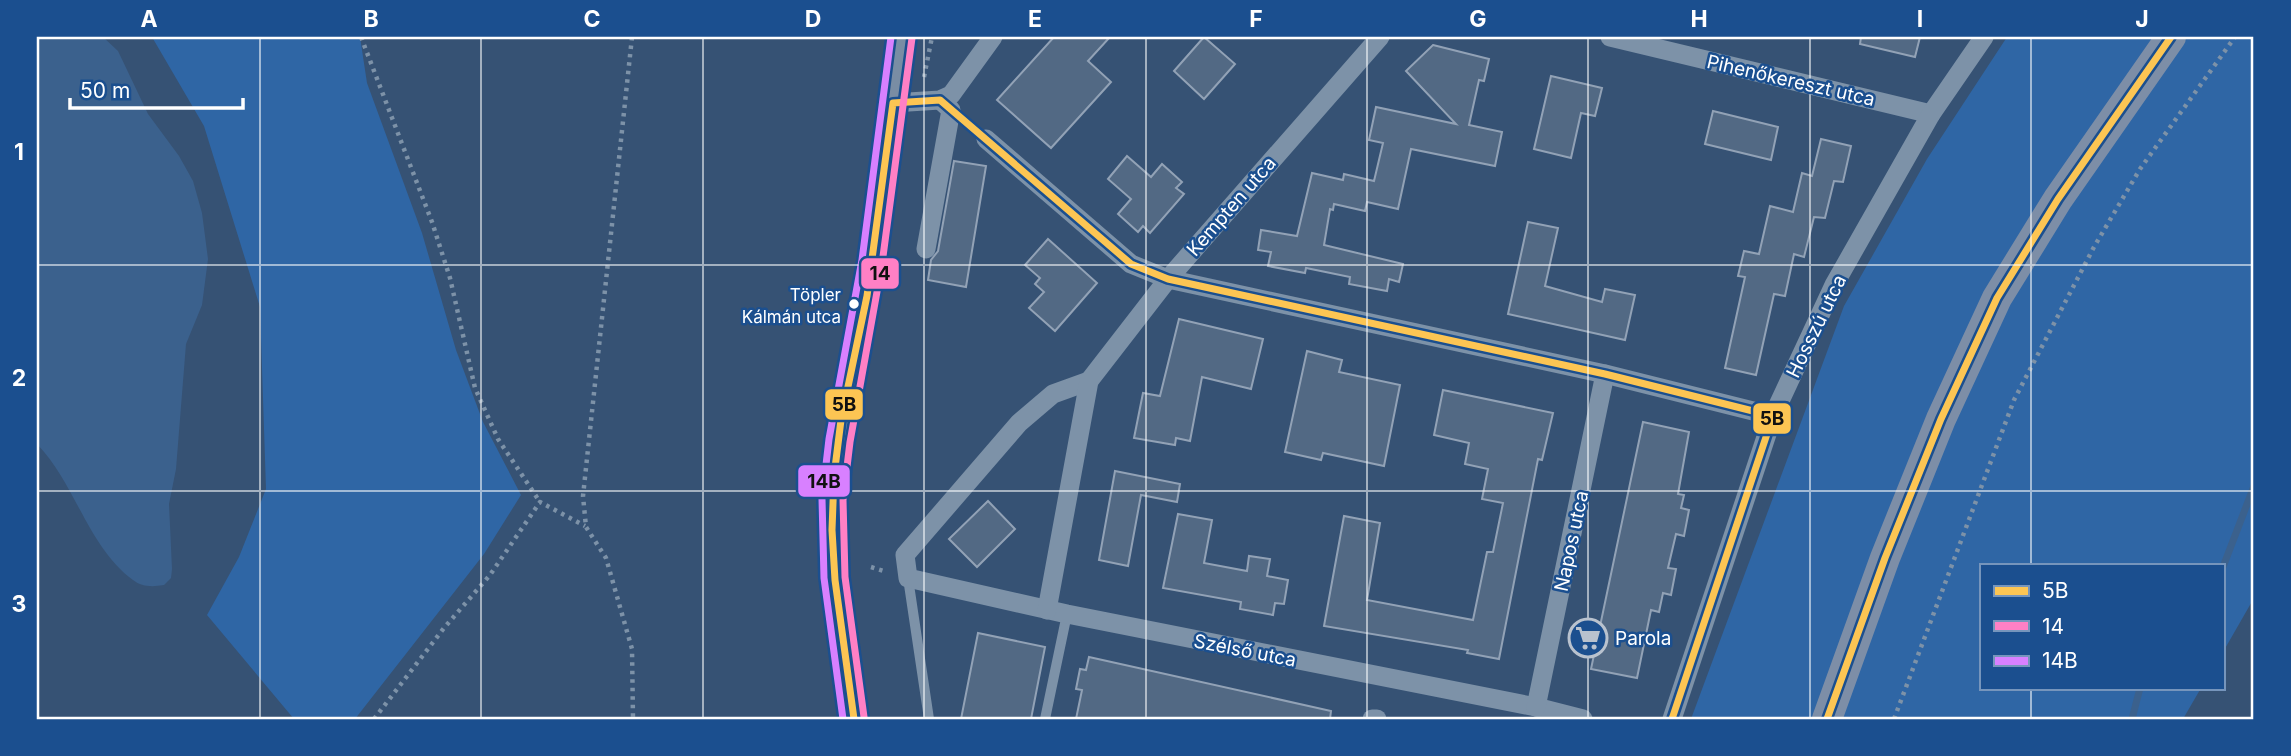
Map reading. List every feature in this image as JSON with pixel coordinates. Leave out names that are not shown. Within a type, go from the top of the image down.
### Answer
[{"type":"main road","points":[[854,719],[835,580],[832,530],[834,476],[841,420],[906,102],[902,37]]},
{"type":"main road","points":[[1827,719],[1885,558],[1941,419],[1997,298],[2058,199],[2171,37]]},
{"type":"street","points":[[926,249],[945,105],[993,37]]},
{"type":"street","name":"Kempten utca","points":[[1047,610],[1089,381],[1168,279],[1381,37]]},
{"type":"street","name":"Pihenőkereszt utca","points":[[1610,37],[1931,114]]},
{"type":"street","name":"Hosszú utca","points":[[1672,719],[1773,416],[1834,285],[1931,114],[1984,37]]},
{"type":"street","points":[[906,102],[945,105]]},
{"type":"street","points":[[986,139],[1131,264],[1168,279],[1605,374],[1773,416]]},
{"type":"street","name":"Napos utca","points":[[1536,707],[1605,374]]},
{"type":"street","points":[[908,578],[905,555],[1019,423],[1053,394],[1089,381]]},
{"type":"street","name":"Szélső utca","points":[[908,578],[1047,610],[1536,707],[1583,719]]},
{"type":"lane","points":[[908,578],[929,719]]},
{"type":"lane","points":[[1045,719],[1067,614]]},
{"type":"path","points":[[361,37],[432,222],[450,278],[475,388],[498,439],[540,502],[586,527]]},
{"type":"path","points":[[632,37],[583,496],[586,527],[606,558],[632,649],[633,719]]},
{"type":"path","points":[[906,102],[932,37]]},
{"type":"path","points":[[1894,719],[1987,468],[2026,375],[2094,247],[2140,169],[2235,37]]},
{"type":"path","points":[[374,719],[490,575],[540,502]]},
{"type":"shaded area","points":[[37,37],[103,37],[118,51],[148,114],[179,156],[193,181],[202,213],[208,259],[202,305],[186,344],[176,469],[169,504],[172,569],[171,578],[164,585],[140,584],[118,566],[104,550],[62,477],[37,444]]},
{"type":"shaded area","points":[[152,37],[360,37],[367,83],[422,233],[456,350],[483,422],[521,495],[484,554],[355,719],[294,719],[207,615],[239,557],[266,489],[260,307],[204,126]]},
{"type":"shaded area","points":[[2007,37],[2254,37],[2254,598],[2224,650],[2224,564],[1980,564],[1980,690],[2200,690],[2183,719],[1691,719],[1844,306],[1927,159]]},
{"type":"building","points":[[1054,37],[1110,37],[1088,61],[1111,82],[1051,148],[997,100]]},
{"type":"building","points":[[1204,37],[1235,64],[1204,99],[1174,71]]},
{"type":"building","points":[[1861,37],[1920,37],[1915,57],[1860,44]]},
{"type":"building","points":[[1433,45],[1489,59],[1484,81],[1479,80],[1469,125],[1502,132],[1495,166],[1411,149],[1398,209],[1367,202],[1365,211],[1334,204],[1333,210],[1330,209],[1324,245],[1403,264],[1399,282],[1389,279],[1387,291],[1349,284],[1350,277],[1306,268],[1305,273],[1268,266],[1271,252],[1258,250],[1261,230],[1297,236],[1312,173],[1343,180],[1344,174],[1374,181],[1383,143],[1369,140],[1376,107],[1456,124],[1406,71]]},
{"type":"building","points":[[1551,76],[1602,88],[1595,116],[1581,113],[1571,158],[1534,149]]},
{"type":"building","points":[[1713,111],[1778,127],[1771,160],[1705,144]]},
{"type":"building","points":[[1821,139],[1851,146],[1843,182],[1834,181],[1825,218],[1814,217],[1804,257],[1794,254],[1785,296],[1774,294],[1756,375],[1725,368],[1745,277],[1738,276],[1744,251],[1759,254],[1770,206],[1793,212],[1802,173],[1812,176]]},
{"type":"building","points":[[1127,156],[1151,177],[1162,164],[1182,182],[1176,188],[1184,194],[1150,233],[1143,226],[1138,232],[1118,214],[1131,199],[1108,179]]},
{"type":"building","points":[[954,161],[986,166],[966,287],[928,280],[931,260],[938,251]]},
{"type":"building","points":[[1528,222],[1558,228],[1545,286],[1602,302],[1605,289],[1635,295],[1625,340],[1508,314]]},
{"type":"building","points":[[1048,239],[1097,283],[1055,331],[1029,308],[1044,292],[1035,284],[1040,278],[1025,265]]},
{"type":"building","points":[[1179,319],[1263,339],[1251,389],[1202,377],[1190,441],[1176,438],[1175,445],[1134,438],[1143,393],[1160,396]]},
{"type":"building","points":[[1307,351],[1342,360],[1339,372],[1400,385],[1384,466],[1323,453],[1321,460],[1285,452]]},
{"type":"building","points":[[1443,390],[1553,413],[1542,460],[1538,459],[1499,659],[1467,653],[1468,650],[1324,626],[1344,516],[1380,523],[1367,600],[1473,620],[1487,552],[1493,552],[1503,503],[1482,499],[1488,469],[1465,464],[1469,443],[1434,435]]},
{"type":"building","points":[[1643,422],[1689,432],[1678,494],[1684,495],[1681,508],[1689,510],[1684,536],[1676,534],[1668,568],[1676,569],[1671,595],[1663,593],[1659,612],[1651,610],[1637,678],[1591,669]]},
{"type":"building","points":[[1115,471],[1180,484],[1177,502],[1141,495],[1128,566],[1099,560]]},
{"type":"building","points":[[988,501],[1015,529],[977,567],[949,539]]},
{"type":"building","points":[[1178,514],[1212,520],[1204,563],[1247,571],[1249,556],[1270,559],[1267,576],[1288,580],[1284,604],[1275,603],[1273,615],[1240,609],[1241,602],[1163,588]]},
{"type":"building","points":[[978,633],[1045,647],[1031,719],[961,719]]},
{"type":"building","points":[[1089,657],[1331,711],[1330,719],[1076,719],[1082,690],[1076,689],[1080,669],[1086,670]]},
{"type":"waterway","points":[[2224,564],[2254,486]]},
{"type":"waterway","points":[[2132,719],[2139,690]]},
{"type":"transit line","name":"14B","points":[[843,719],[824,578],[822,499],[829,439],[862,260],[891,37]]},
{"type":"transit line","name":"5B","points":[[1827,719],[1885,558],[1941,419],[1997,298],[2058,199],[2171,37]]},
{"type":"transit line","name":"14","points":[[864,717],[845,577],[843,500],[850,442],[882,264],[912,38]]},
{"type":"transit line","name":"5B","points":[[854,719],[835,580],[832,530],[834,476],[841,420],[867,296],[893,103],[940,100],[1131,264],[1168,279],[1605,374],[1773,416],[1672,719]]},
{"type":"place","name":"Töpler Kálmán utca","points":[[854,304]]},
{"type":"place","name":"Parola","points":[[1588,638]]}]
